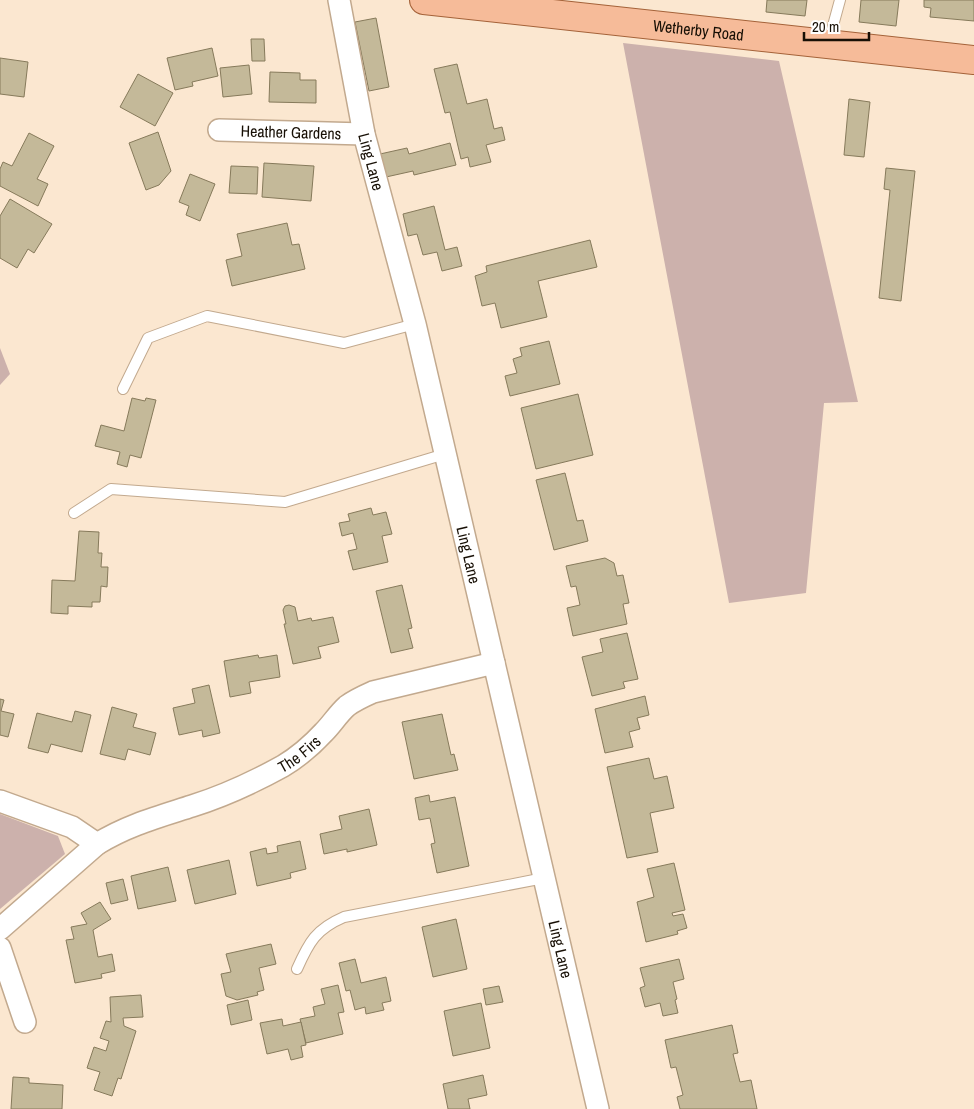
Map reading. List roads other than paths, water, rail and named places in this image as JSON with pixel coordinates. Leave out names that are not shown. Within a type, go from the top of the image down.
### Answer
[{"type":"main road","name":"Wetherby Road","points":[[424,0],[974,60]]},
{"type":"street","name":"Ling Lane","points":[[339,0],[364,134],[415,324],[598,1109]]},
{"type":"street","name":"Heather Gardens","points":[[219,130],[364,134]]},
{"type":"street","name":"The Firs","points":[[0,929],[97,844],[138,823],[225,794],[286,764],[314,743],[342,712],[360,698],[374,692],[494,663]]},
{"type":"street","points":[[0,801],[72,827],[97,844]]},
{"type":"street","points":[[1,953],[25,1022]]},
{"type":"lane","points":[[827,45],[840,0]]},
{"type":"lane","points":[[123,389],[148,338],[208,316],[344,343],[415,324]]},
{"type":"lane","points":[[74,513],[111,489],[285,502],[445,454]]},
{"type":"lane","points":[[297,968],[309,942],[319,931],[330,923],[344,917],[544,878]]}]
